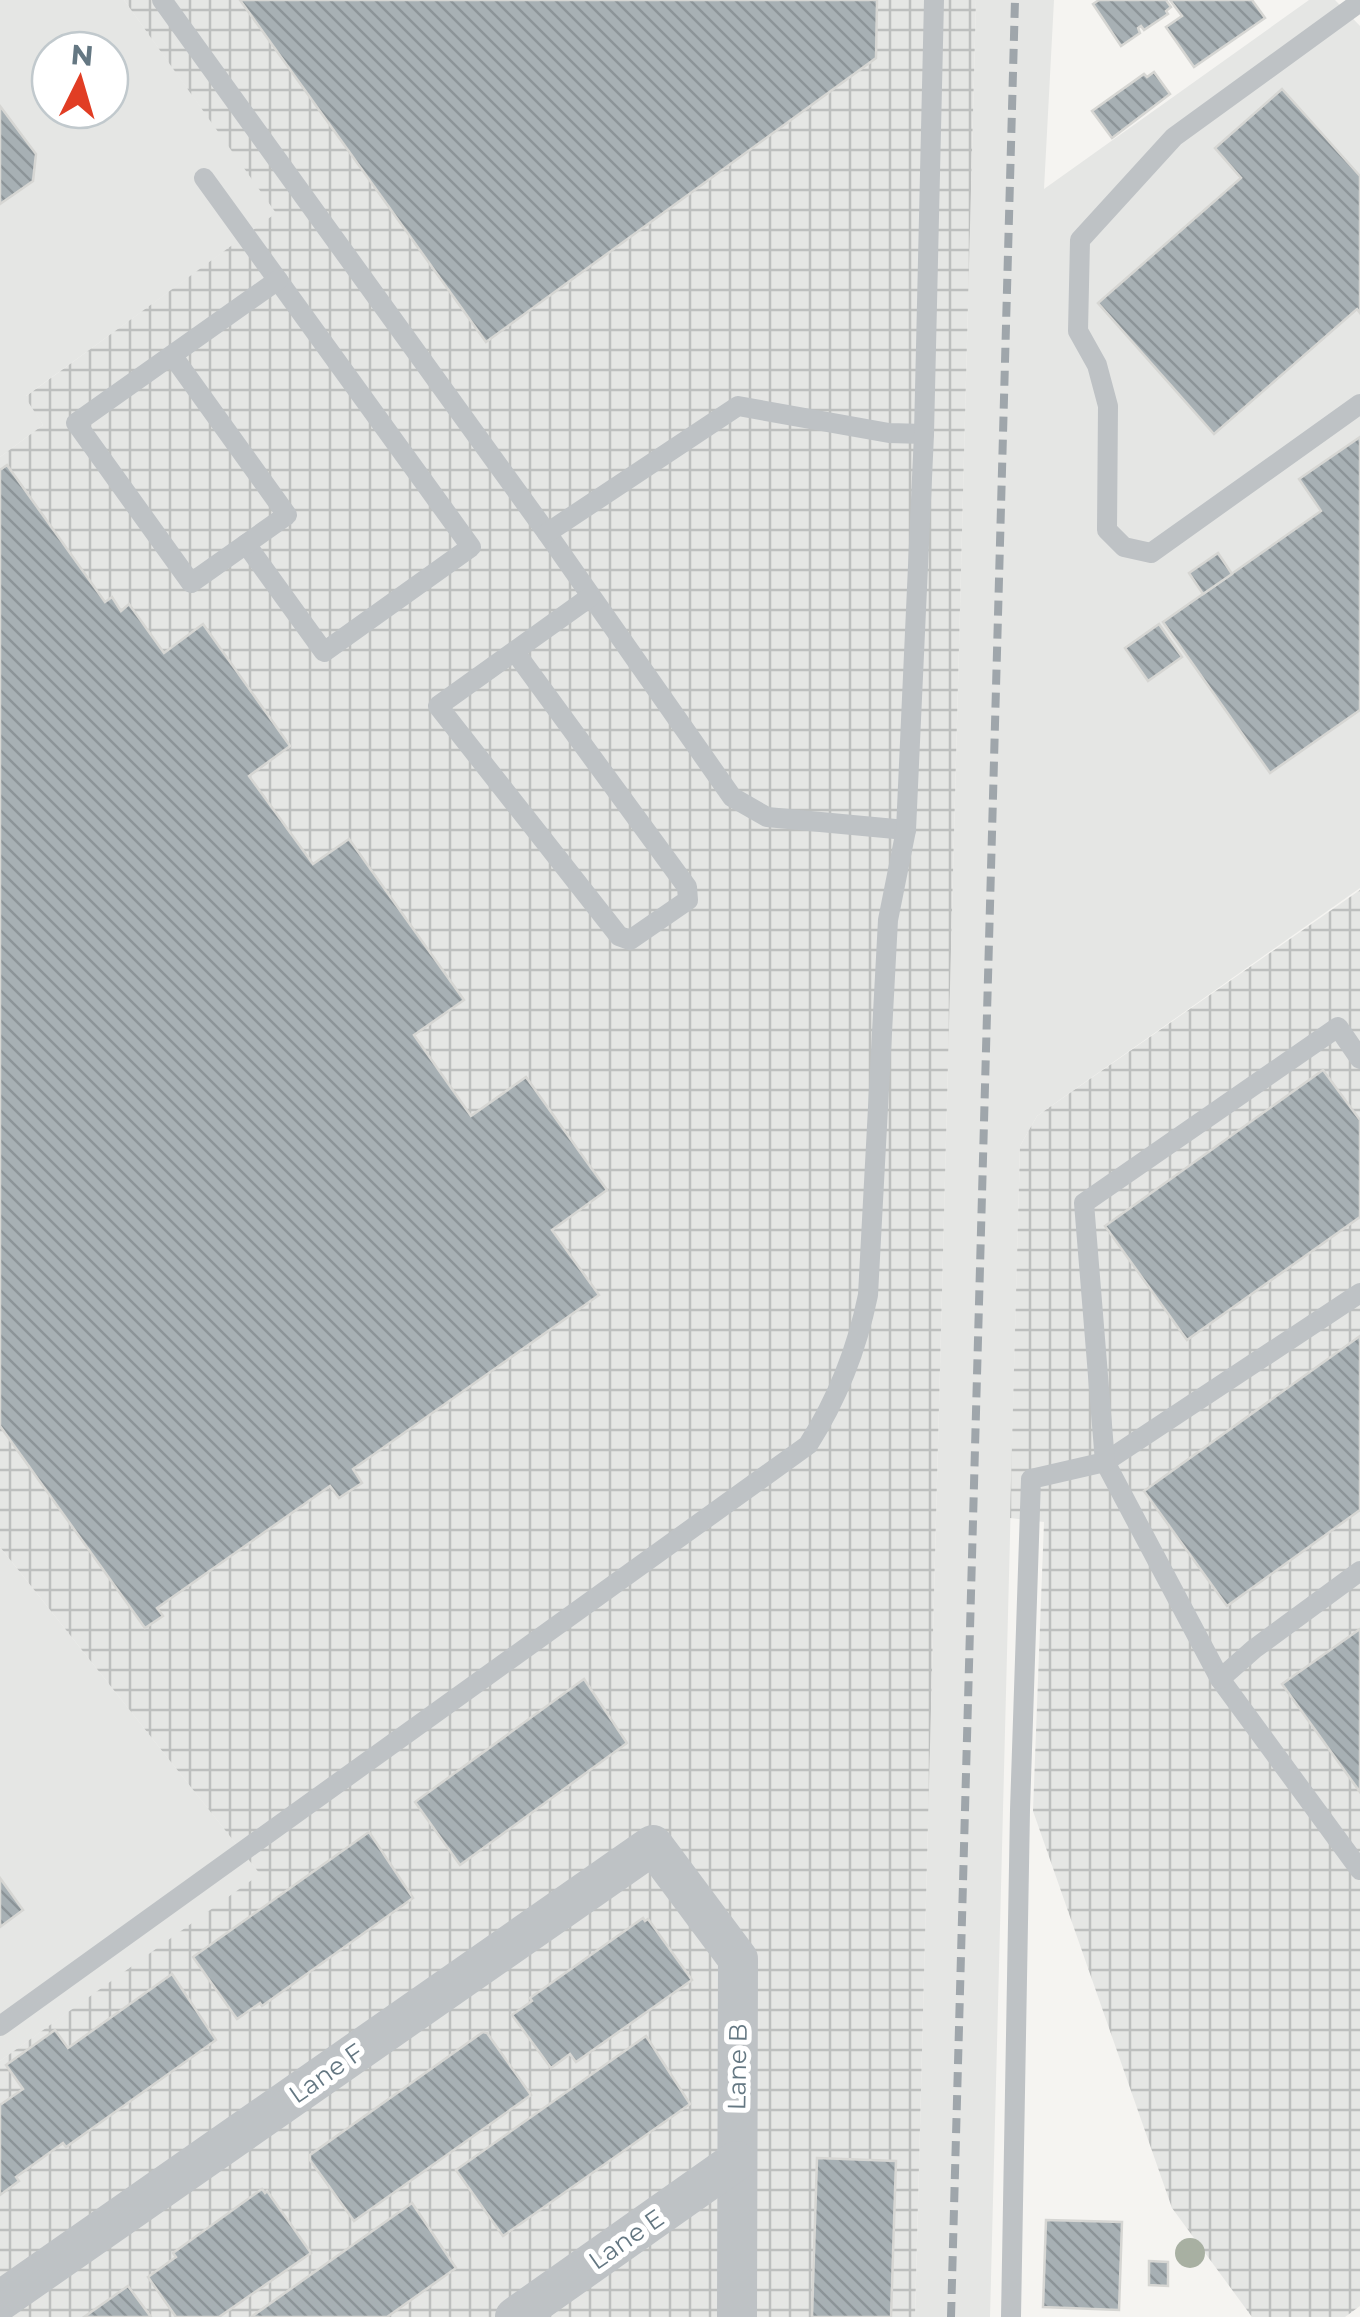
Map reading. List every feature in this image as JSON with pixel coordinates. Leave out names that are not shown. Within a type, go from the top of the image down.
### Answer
[{"type":"street","name":"Lane B","points":[[653,1845],[738,1959],[737,2317]]},
{"type":"street","name":"Lane F","points":[[0,2302],[653,1845]]},
{"type":"street","name":"Lane E","points":[[515,2317],[736,2160]]},
{"type":"lane","points":[[162,0],[548,534],[732,797],[767,818],[906,830]]},
{"type":"lane","points":[[0,2026],[808,1445],[829,1412],[859,1340],[868,1295],[888,920],[906,830],[924,434],[934,0]]},
{"type":"lane","points":[[1360,2],[1174,137],[1080,240],[1078,331],[1097,365],[1108,406],[1107,530],[1124,547],[1152,553],[1360,404]]},
{"type":"lane","points":[[204,178],[471,547],[324,652],[246,544]]},
{"type":"lane","points":[[172,355],[287,515],[191,582],[76,424],[172,355],[278,280]]},
{"type":"lane","points":[[548,534],[738,406],[889,433],[924,434]]},
{"type":"lane","points":[[515,652],[687,888],[688,900],[630,940],[619,936],[438,706],[590,597]]},
{"type":"lane","points":[[1357,1861],[1220,1680],[1105,1462],[1084,1202],[1338,1027],[1360,1059]]},
{"type":"lane","points":[[1010,2317],[1031,1479],[1105,1462],[1360,1293]]},
{"type":"lane","points":[[1220,1680],[1254,1649],[1360,1570]]},
{"type":"shaded area","points":[[0,0],[124,0],[277,213],[26,396],[43,425],[0,457]]},
{"type":"shaded area","points":[[124,0],[976,0],[915,2317],[0,2317],[0,2061],[260,1874],[0,1547],[0,457],[43,425],[25,397],[276,213]]},
{"type":"shaded area","points":[[976,0],[1054,0],[1044,189],[1309,0],[1335,0],[1360,26],[1360,888],[1037,1116],[1020,1146],[990,2317],[915,2317]]},
{"type":"shaded area","points":[[1360,890],[1360,2306],[1345,2317],[1252,2317],[1172,2208],[1033,1811],[1044,1522],[1010,1518],[1020,1146],[1037,1116]]},
{"type":"shaded area","points":[[0,1547],[261,1875],[0,2061]]},
{"type":"building","points":[[240,0],[877,0],[876,58],[486,342]]},
{"type":"building","points":[[1099,0],[1166,0],[1171,7],[1166,11],[1168,14],[1144,30],[1138,28],[1140,33],[1121,46],[1093,4]]},
{"type":"building","points":[[1170,0],[1252,0],[1265,18],[1194,67],[1166,27],[1182,16]]},
{"type":"building","points":[[1154,72],[1170,94],[1112,138],[1092,111],[1144,74],[1147,77]]},
{"type":"building","points":[[1282,89],[1360,176],[1360,313],[1357,309],[1214,434],[1098,303],[1241,178],[1215,148]]},
{"type":"building","points":[[0,106],[36,154],[33,181],[0,204]]},
{"type":"building","points":[[1360,437],[1360,710],[1270,773],[1163,622],[1321,511],[1299,479]]},
{"type":"building","points":[[7,465],[105,602],[112,597],[121,611],[129,604],[164,653],[203,624],[290,746],[249,776],[313,864],[349,839],[464,1000],[414,1035],[471,1116],[526,1077],[607,1190],[552,1230],[599,1295],[353,1469],[362,1483],[339,1498],[330,1486],[157,1608],[163,1616],[145,1628],[0,1426],[0,470]]},
{"type":"building","points":[[1218,553],[1232,574],[1203,594],[1189,573]]},
{"type":"building","points":[[1159,624],[1182,657],[1148,681],[1125,648]]},
{"type":"building","points":[[1323,1070],[1360,1120],[1360,1217],[1187,1340],[1105,1226]]},
{"type":"building","points":[[1360,1336],[1360,1510],[1227,1606],[1144,1491]]},
{"type":"building","points":[[1360,1629],[1360,1792],[1282,1684]]},
{"type":"building","points":[[584,1679],[627,1743],[460,1865],[415,1802]]},
{"type":"building","points":[[369,1832],[413,1898],[262,2006],[260,2003],[237,2019],[193,1957]]},
{"type":"building","points":[[0,1878],[23,1910],[0,1927]]},
{"type":"building","points":[[643,1918],[648,1919],[692,1980],[576,2062],[570,2054],[551,2068],[512,2015]]},
{"type":"building","points":[[172,1974],[216,2040],[66,2147],[63,2143],[16,2177],[19,2181],[0,2195],[0,2105],[23,2089],[6,2065],[55,2030],[68,2048]]},
{"type":"building","points":[[483,2032],[531,2095],[354,2221],[310,2155]]},
{"type":"building","points":[[646,2036],[690,2104],[503,2236],[456,2170]]},
{"type":"building","points":[[817,2158],[896,2161],[891,2317],[812,2317]]},
{"type":"building","points":[[262,2189],[311,2253],[219,2317],[176,2317],[148,2277],[176,2257],[173,2253]]},
{"type":"building","points":[[412,2203],[456,2268],[387,2317],[251,2317]]},
{"type":"building","points":[[1046,2220],[1122,2222],[1119,2310],[1043,2307]]},
{"type":"building","points":[[1149,2261],[1168,2262],[1168,2286],[1149,2285]]},
{"type":"building","points":[[128,2286],[151,2317],[84,2317]]},
{"type":"railway","points":[[951,2317],[1015,0]]}]
